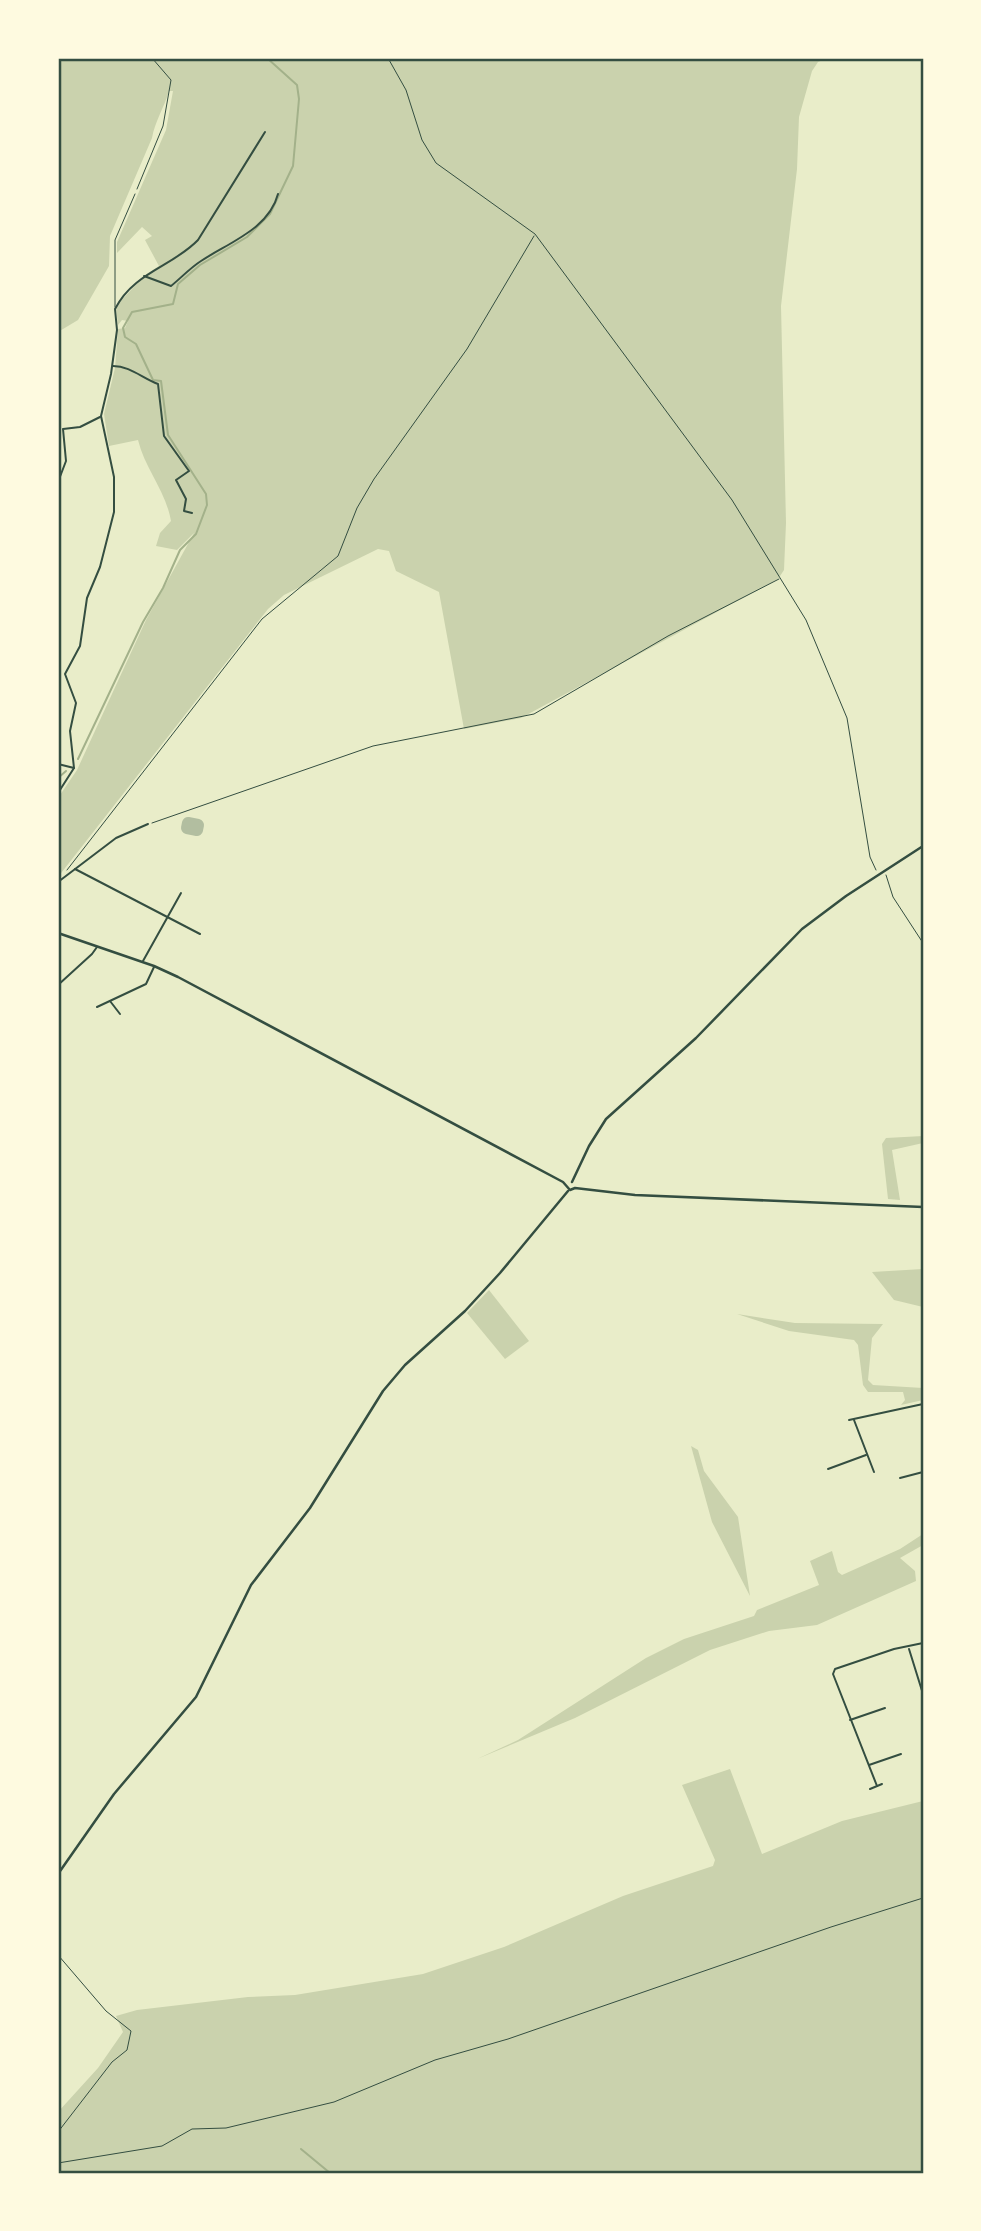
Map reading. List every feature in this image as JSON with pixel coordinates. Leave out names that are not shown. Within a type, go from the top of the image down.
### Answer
[{"type":"street","points":[[58,793],[74,768],[70,731],[76,703],[65,674],[80,646],[87,598],[100,568],[116,501],[114,477],[101,416],[117,330],[115,309],[144,276],[187,251],[198,240],[265,132]]},
{"type":"street","points":[[144,276],[171,286],[198,263],[244,236],[269,211],[278,194]]},
{"type":"street","points":[[112,366],[127,367],[141,378],[158,384],[164,436],[189,471],[176,480],[186,499],[184,511],[192,513]]},
{"type":"street","points":[[58,482],[66,461],[63,429],[80,426],[101,416]]},
{"type":"street","points":[[58,764],[74,768]]},
{"type":"street","points":[[58,882],[116,838],[148,824]]},
{"type":"street","points":[[58,933],[154,966],[567,1184],[572,1182],[589,1146],[606,1119],[696,1038],[802,929],[923,846]]},
{"type":"street","points":[[75,869],[200,934]]},
{"type":"street","points":[[142,961],[181,893]]},
{"type":"street","points":[[58,985],[92,954],[97,946]]},
{"type":"street","points":[[97,1007],[146,984],[154,966]]},
{"type":"street","points":[[110,1001],[120,1014]]},
{"type":"street","points":[[572,1182],[575,1188]]},
{"type":"street","points":[[567,1184],[568,1190]]},
{"type":"street","points":[[58,1874],[107,1802],[196,1697],[251,1585],[310,1508],[383,1391],[405,1365],[465,1311],[500,1273],[568,1190],[575,1188],[635,1195],[923,1207]]},
{"type":"street","points":[[849,1420],[923,1404]]},
{"type":"street","points":[[854,1419],[874,1472]]},
{"type":"street","points":[[828,1469],[867,1455]]},
{"type":"street","points":[[900,1478],[923,1472]]},
{"type":"street","points":[[877,1786],[833,1674],[835,1669],[894,1649],[923,1643]]},
{"type":"street","points":[[909,1648],[908,1653],[923,1694]]},
{"type":"street","points":[[849,1720],[885,1708]]},
{"type":"street","points":[[868,1765],[901,1754]]},
{"type":"street","points":[[870,1789],[882,1784]]},
{"type":"lane","points":[[115,309],[115,240],[135,194]]},
{"type":"path","points":[[135,194],[163,126],[170,99],[171,79],[152,58]]},
{"type":"path","points":[[388,58],[406,90],[422,140],[436,163],[535,234],[732,500],[806,620],[848,718],[874,869],[885,873],[893,897],[923,943]]},
{"type":"path","points":[[66,871],[114,812],[195,701],[262,619],[338,556],[357,508],[374,479],[467,349],[535,234]]},
{"type":"path","points":[[148,824],[373,746],[534,714],[668,636],[780,578]]},
{"type":"path","points":[[58,2163],[162,2146],[192,2129],[226,2128],[334,2102],[435,2060],[508,2039],[831,1927],[923,1898]]},
{"type":"path","points":[[58,1955],[106,2011],[131,2031],[127,2050],[112,2062],[58,2132]]},
{"type":"green space","points":[[58,58],[828,58],[818,62],[812,71],[799,117],[797,169],[781,306],[786,523],[784,570],[778,579],[521,718],[464,729],[439,592],[396,571],[389,551],[378,549],[284,595],[268,609],[58,877],[58,798],[77,770],[146,620],[194,533],[177,550],[156,546],[160,533],[171,521],[165,500],[145,461],[138,440],[109,446],[104,414],[115,368],[118,329],[125,328],[128,321],[122,320],[118,325],[116,306],[145,275],[159,266],[145,240],[152,236],[142,227],[117,253],[117,242],[166,130],[173,91],[169,91],[110,236],[109,266],[78,320],[58,332]]},
{"type":"green space","points":[[923,1136],[923,1143],[892,1150],[900,1200],[888,1199],[882,1144],[886,1138]]},
{"type":"green space","points":[[923,1269],[923,1307],[894,1300],[872,1272]]},
{"type":"green space","points":[[489,1290],[529,1341],[505,1359],[467,1313]]},
{"type":"green space","points":[[737,1314],[795,1323],[883,1324],[872,1338],[868,1380],[873,1385],[923,1388],[923,1400],[901,1405],[905,1400],[903,1392],[868,1392],[863,1385],[858,1345],[854,1340],[789,1331]]},
{"type":"green space","points":[[691,1446],[698,1450],[704,1471],[738,1517],[750,1596],[712,1522]]},
{"type":"green space","points":[[923,1534],[923,1545],[900,1558],[915,1571],[916,1581],[817,1625],[769,1631],[710,1650],[575,1718],[477,1759],[518,1740],[646,1658],[684,1639],[754,1616],[757,1610],[819,1585],[810,1561],[832,1551],[838,1572],[842,1575],[900,1549]]},
{"type":"green space","points":[[730,1769],[762,1854],[842,1821],[923,1801],[923,2173],[58,2173],[58,2112],[98,2068],[123,2032],[116,2016],[137,2010],[248,1997],[295,1995],[423,1974],[504,1947],[623,1896],[713,1866],[715,1860],[682,1785]]},
{"type":"waterway","points":[[78,759],[143,622],[163,588],[180,550],[196,534],[207,505],[206,494],[168,435],[161,381],[153,380],[136,344],[125,337],[123,328],[132,312],[173,304],[178,284],[200,265],[247,237],[270,214],[293,166],[299,99],[297,85],[267,58]]},
{"type":"waterway","points":[[58,778],[66,771]]},
{"type":"waterway","points":[[301,2149],[330,2173]]},
{"type":"taxiway","points":[[188,823],[198,825],[197,830],[187,828],[188,823]]}]
